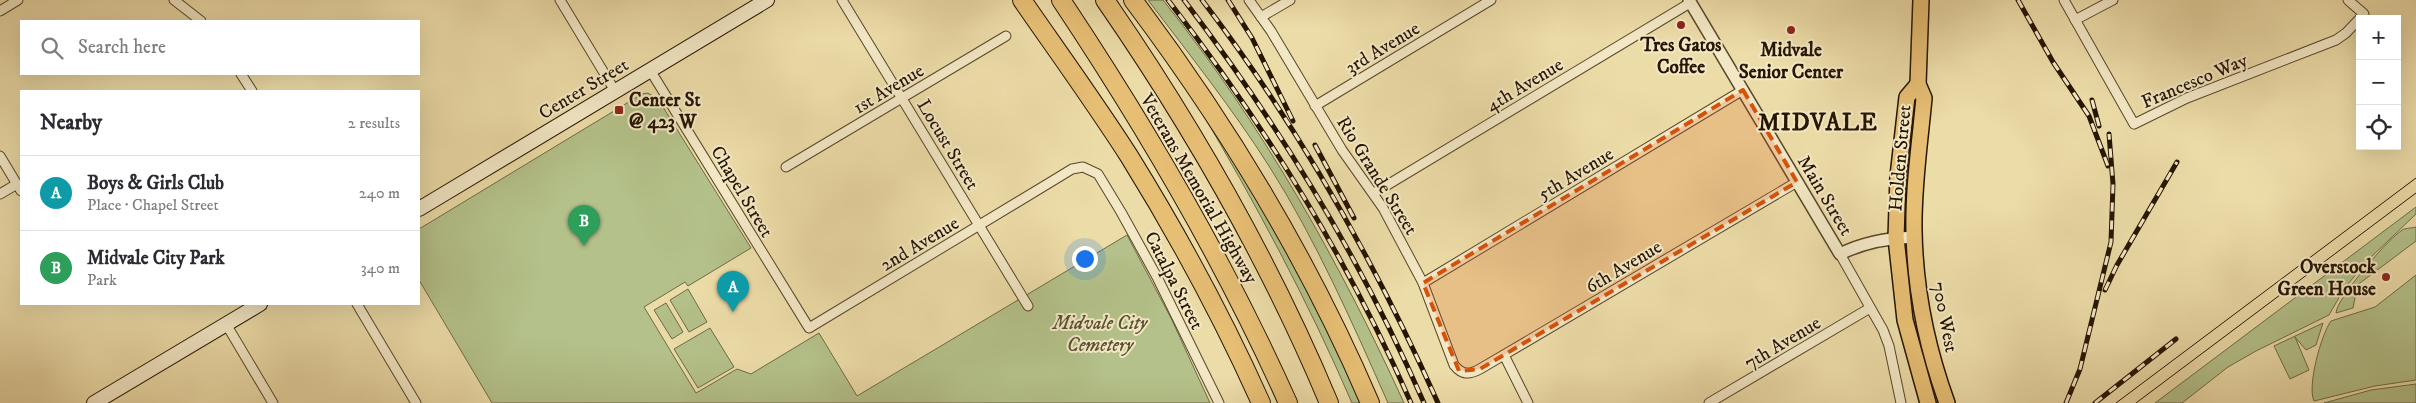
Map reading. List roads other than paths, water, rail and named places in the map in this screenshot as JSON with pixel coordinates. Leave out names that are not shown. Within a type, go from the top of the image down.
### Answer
[{"type":"highway","points":[[1022,0],[1092,101],[1153,196],[1225,328],[1261,403]]},
{"type":"highway","name":"Veterans Memorial Highway","points":[[1062,0],[1152,143],[1203,231],[1245,311],[1288,403]]},
{"type":"highway","name":"Veterans Memorial Highway","points":[[1105,0],[1168,96],[1223,190],[1280,297],[1329,403]]},
{"type":"highway","points":[[1133,0],[1180,63],[1231,139],[1278,217],[1352,350],[1379,403]]},
{"type":"highway","points":[[1316,288],[1370,403]]},
{"type":"main road","name":"Center Street","points":[[420,208],[767,0]]},
{"type":"main road","name":"Holden Street","points":[[1914,237],[1915,197],[1924,98],[1918,84],[1921,0]]},
{"type":"main road","name":"Holden Street","points":[[1896,238],[1898,176],[1907,96],[1918,84]]},
{"type":"main road","name":"700 West","points":[[1914,237],[1918,283],[1926,331],[1947,403]]},
{"type":"main road","name":"700 West","points":[[1896,238],[1905,320],[1928,403]]},
{"type":"main road","points":[[94,403],[258,305]]},
{"type":"street","points":[[0,11],[18,0]]},
{"type":"street","points":[[174,0],[199,20]]},
{"type":"street","points":[[560,0],[615,91]]},
{"type":"street","name":"Locust Street","points":[[842,0],[1028,306]]},
{"type":"street","name":"Rio Grande Street","points":[[1249,0],[1342,150],[1374,193],[1423,283],[1454,364],[1464,374]]},
{"type":"street","points":[[1261,17],[1290,0]]},
{"type":"street","name":"3rd Avenue","points":[[1315,106],[1491,0]]},
{"type":"street","name":"Francesco Way","points":[[2064,0],[2134,124],[2188,98],[2336,40],[2346,33],[2364,14],[2348,0]]},
{"type":"street","points":[[2076,20],[2113,0]]},
{"type":"street","name":"Main Street","points":[[1689,1],[1840,254],[1883,330],[1889,346],[1901,403]]},
{"type":"street","name":"4th Avenue","points":[[1374,193],[1689,1]]},
{"type":"street","name":"1st Avenue","points":[[786,168],[1006,36]]},
{"type":"street","name":"Chapel Street","points":[[650,70],[809,328]]},
{"type":"street","points":[[241,75],[251,90]]},
{"type":"street","name":"5th Avenue","points":[[1423,283],[1743,90]]},
{"type":"street","points":[[0,156],[19,188],[0,194]]},
{"type":"street","name":"2nd Avenue","points":[[809,328],[1072,169],[1083,166],[1098,174]]},
{"type":"street","name":"Catalpa Street","points":[[1098,174],[1153,270],[1219,403]]},
{"type":"street","name":"6th Avenue","points":[[1464,374],[1473,373],[1797,182]]},
{"type":"street","name":"Main Street","points":[[1840,254],[1865,244],[1896,238],[1914,237]]},
{"type":"street","points":[[358,305],[416,403]]},
{"type":"street","name":"7th Avenue","points":[[1709,403],[1870,308]]},
{"type":"street","points":[[226,324],[274,403]]},
{"type":"street","points":[[1504,355],[1509,370],[1528,403]]},
{"type":"tram line","points":[[2116,403],[2416,178]]},
{"type":"tram line","points":[[2136,403],[2416,193]]},
{"type":"railway","points":[[1168,0],[1238,95],[1302,194],[1360,297],[1411,403]]},
{"type":"railway","points":[[1184,0],[1253,95],[1316,194],[1373,297],[1424,403]]},
{"type":"railway","points":[[1202,0],[1270,95],[1332,194],[1387,297],[1438,403]]},
{"type":"railway","points":[[1228,0],[1252,38],[1293,121]]},
{"type":"railway","points":[[2018,0],[2053,62],[2089,116],[2108,166]]},
{"type":"railway","points":[[2092,100],[2099,126]]},
{"type":"railway","points":[[2066,403],[2080,369],[2111,242],[2113,184],[2109,134]]},
{"type":"railway","points":[[1315,145],[1354,218]]},
{"type":"railway","points":[[2105,290],[2117,265],[2177,162]]},
{"type":"railway","points":[[2095,403],[2176,339]]},
{"type":"place","name":"Tres Gatos Coffee","points":[[1681,25]]},
{"type":"place","name":"Midvale Senior Center","points":[[1791,30]]},
{"type":"place","name":"Center St @ 423 W","points":[[619,110]]},
{"type":"place","name":"Midvale City Park","points":[[584,246]]},
{"type":"place","name":"Overstock Green House","points":[[2386,277]]},
{"type":"place","name":"Boys & Girls Club","points":[[733,312]]},
{"type":"district","name":"MIDVALE","points":[[1818,122]]},
{"type":"park label","name":"Midvale City Cemetery","points":[[1100,333]]}]
